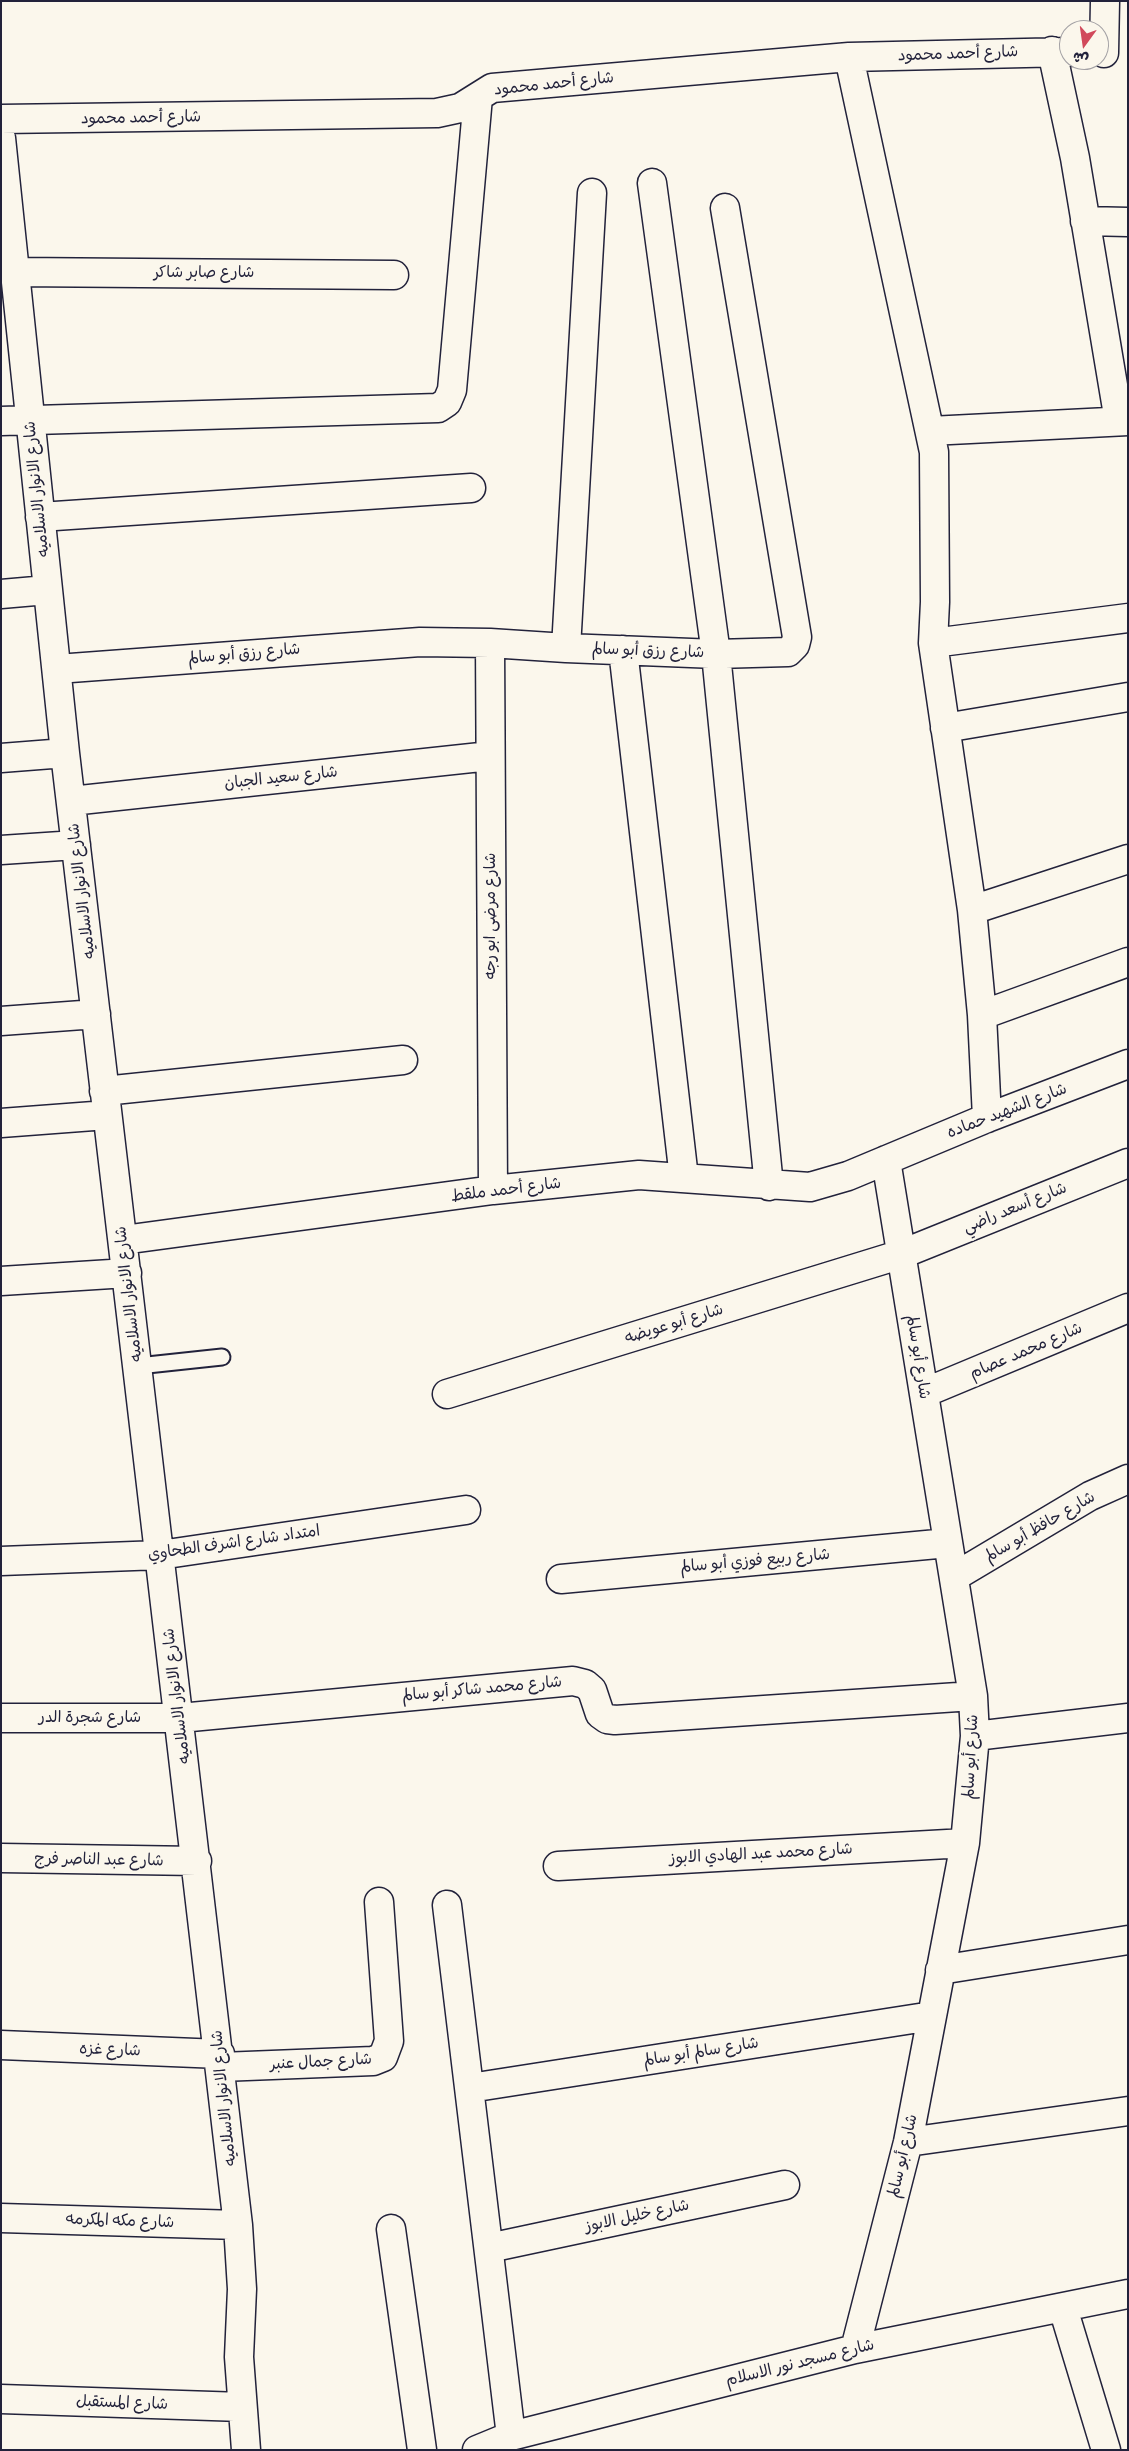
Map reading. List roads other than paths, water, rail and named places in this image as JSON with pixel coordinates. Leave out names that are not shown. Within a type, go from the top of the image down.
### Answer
[{"type":"street","points":[[1105,1],[1110,52]]},
{"type":"street","name":"شارع أحمد محمود","points":[[1,120],[437,113],[460,108],[492,88],[849,57],[1059,52]]},
{"type":"street","points":[[849,57],[934,452],[935,602],[932,643],[972,910],[982,1015],[987,1118]]},
{"type":"street","points":[[930,431],[1123,421],[1085,221],[1063,70]]},
{"type":"street","points":[[1,421],[438,408],[447,402],[452,390],[478,97]]},
{"type":"street","name":"شارع الانوار الاسلاميه","points":[[1,138],[3,172],[15,272],[11,318],[29,419],[65,753],[197,1861],[238,2225],[242,2289],[239,2357],[246,2450]]},
{"type":"street","points":[[652,183],[716,654],[769,1186]]},
{"type":"street","points":[[566,648],[592,193]]},
{"type":"street","name":"شارع رزق أبو سالم","points":[[57,669],[420,642],[490,643],[716,654],[788,652],[794,645],[796,637],[726,208]]},
{"type":"street","points":[[1085,221],[1128,222]]},
{"type":"street","name":"شارع صابر شاكر","points":[[15,272],[394,275]]},
{"type":"street","points":[[40,517],[471,488]]},
{"type":"street","points":[[1,594],[48,590]]},
{"type":"street","points":[[932,643],[1128,618]]},
{"type":"street","name":"شارع مرضى ابو رجه","points":[[490,643],[494,1190]]},
{"type":"street","points":[[623,650],[684,1178]]},
{"type":"street","points":[[945,728],[1128,697]]},
{"type":"street","points":[[1,758],[65,753]]},
{"type":"street","name":"شارع سعيد الجبان","points":[[71,801],[490,756]]},
{"type":"street","points":[[1,850],[76,845]]},
{"type":"street","points":[[972,910],[1128,859]]},
{"type":"street","points":[[982,1015],[1128,962]]},
{"type":"street","points":[[1,1021],[96,1014]]},
{"type":"street","points":[[1,1122],[106,1103],[403,1060]]},
{"type":"street","name":"شارع الشهيد حماده","points":[[886,1160],[987,1118],[1128,1064]]},
{"type":"street","name":"شارع أحمد ملقط","points":[[122,1240],[494,1190],[639,1175],[769,1186],[810,1187],[848,1176],[886,1160]]},
{"type":"street","name":"شارع أبو سالم","points":[[854,2349],[908,2142],[965,1843],[975,1736],[973,1696],[886,1160]]},
{"type":"street","name":"شارع أسعد راضي","points":[[902,1254],[1128,1163]]},
{"type":"street","name":"شارع أبو عويضه","points":[[447,1394],[902,1254]]},
{"type":"street","points":[[1,1281],[127,1272]]},
{"type":"street","name":"شارع محمد عصام","points":[[924,1393],[1128,1308]]},
{"type":"street","name":"شارع حافظ أبو سالم","points":[[954,1577],[1090,1496],[1128,1480]]},
{"type":"street","name":"امتداد شارع اشرف الطحاوي","points":[[1,1561],[160,1555],[466,1510]]},
{"type":"street","name":"شارع ربيع فوزي أبو سالم","points":[[560,1579],[948,1543]]},
{"type":"street","name":"شارع محمد شاكر أبو سالم","points":[[180,1718],[573,1680],[585,1684],[592,1690],[600,1714],[607,1719],[615,1720],[973,1696]]},
{"type":"street","name":"شارع شجرة الدر","points":[[1,1718],[180,1718]]},
{"type":"street","points":[[975,1736],[1128,1718]]},
{"type":"street","name":"شارع محمد عبد الهادي الابوز","points":[[558,1866],[965,1843]]},
{"type":"street","name":"شارع عبد الناصر فرج","points":[[1,1858],[197,1861]]},
{"type":"street","name":"شارع جمال عنبر","points":[[220,2061],[373,2061],[383,2057],[389,2041],[379,1902]]},
{"type":"street","points":[[447,1905],[511,2436]]},
{"type":"street","points":[[940,1970],[1128,1940]]},
{"type":"street","name":"شارع سالم أبو سالم","points":[[470,2088],[932,2016]]},
{"type":"street","name":"شارع غزه","points":[[1,2045],[220,2061]]},
{"type":"street","points":[[908,2142],[1128,2111]]},
{"type":"street","name":"شارع خليل الابوز","points":[[489,2248],[785,2185]]},
{"type":"street","name":"شارع مكه المكرمه","points":[[1,2218],[238,2225]]},
{"type":"street","points":[[391,2229],[422,2450]]},
{"type":"street","name":"شارع مسجد نور الاسلام","points":[[477,2450],[511,2436],[854,2349],[1128,2294]]},
{"type":"street","points":[[1063,2308],[1106,2450]]},
{"type":"street","name":"شارع المستقبل","points":[[1,2399],[242,2408]]},
{"type":"lane","points":[[138,1366],[222,1357]]}]
